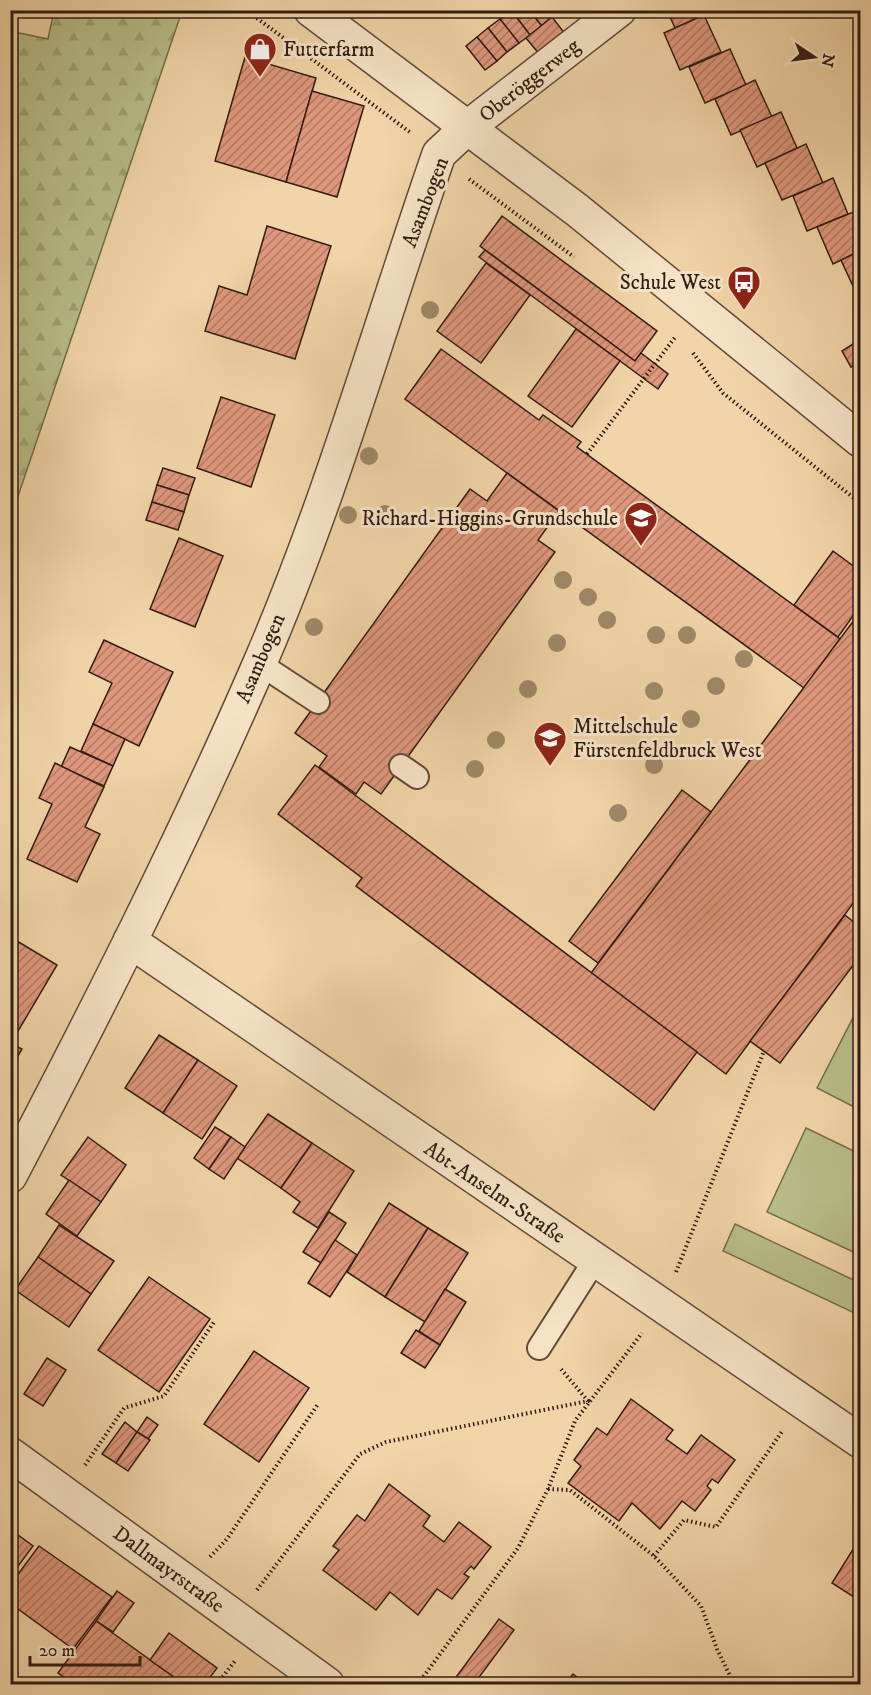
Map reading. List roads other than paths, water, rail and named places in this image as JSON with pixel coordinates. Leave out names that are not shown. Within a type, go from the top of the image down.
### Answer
[{"type":"street","points":[[311,10],[577,210],[861,440]]},
{"type":"street","name":"Oberöggerweg","points":[[468,127],[619,10]]},
{"type":"street","name":"Asambogen","points":[[10,1176],[130,941],[260,664],[313,526],[439,154],[468,127]]},
{"type":"street","name":"Abt-Anselm-Straße","points":[[130,941],[861,1441]]},
{"type":"street","name":"Dallmayrstraße","points":[[10,1454],[327,1684]]},
{"type":"lane","points":[[260,664],[318,702]]},
{"type":"lane","points":[[539,1348],[595,1260]]},
{"type":"place","name":"Futterfarm","points":[[260,78]]},
{"type":"place","name":"Schule West","points":[[744,311]]},
{"type":"place","name":"Richard-Higgins-Grundschule","points":[[641,547]]},
{"type":"place","name":"Mittelschule Fürstenfeldbruck West","points":[[550,767]]}]
